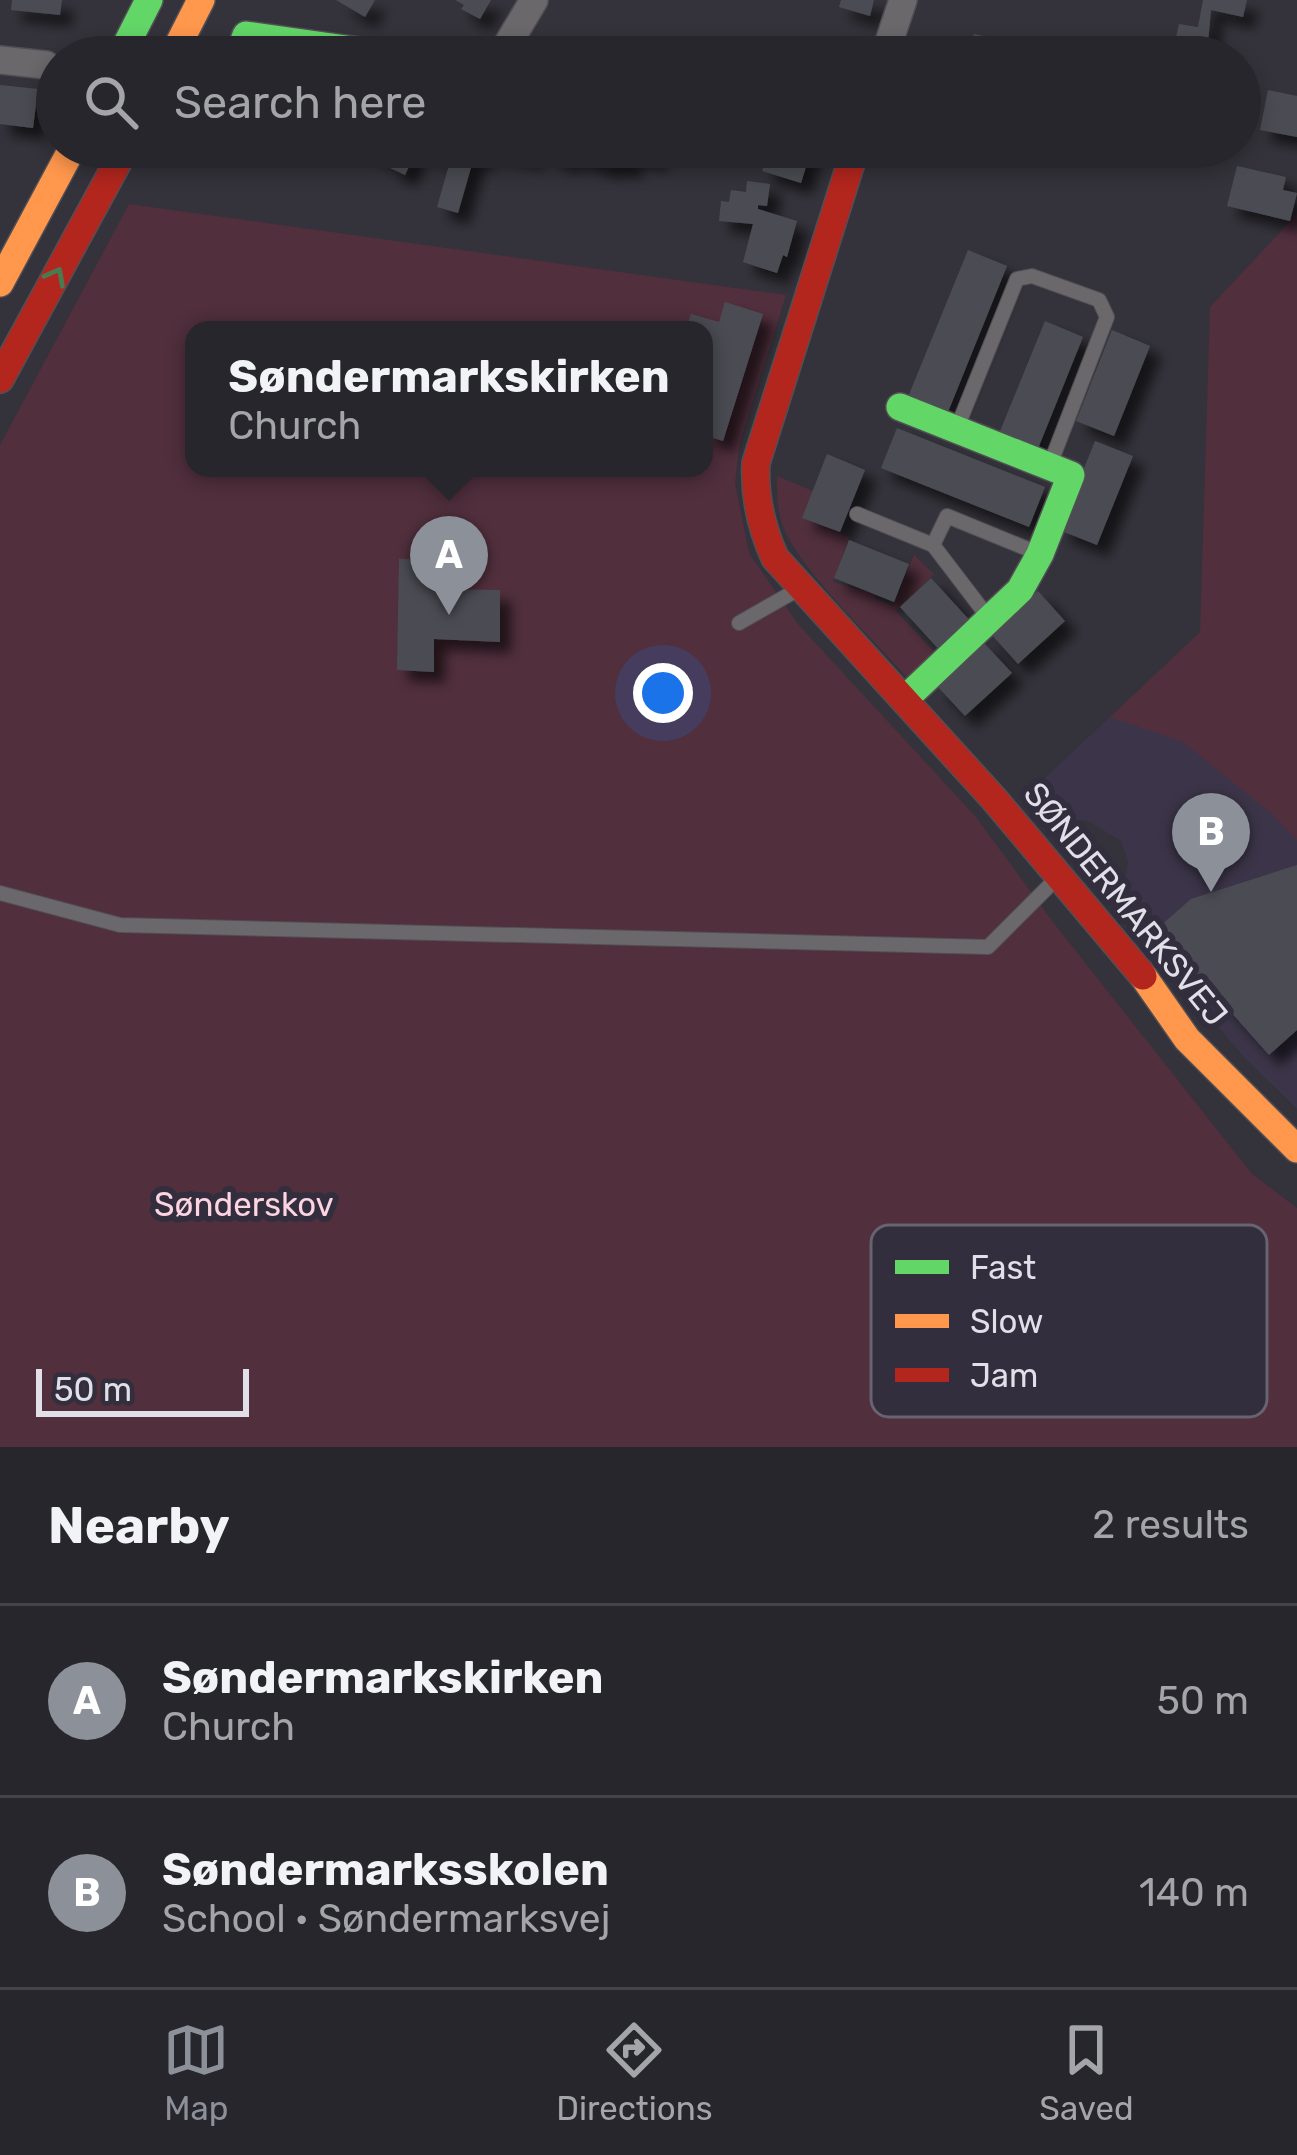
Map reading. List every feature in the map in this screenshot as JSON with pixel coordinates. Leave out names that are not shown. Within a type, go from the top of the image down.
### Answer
[{"type":"street","points":[[131,36],[149,0]]},
{"type":"street","points":[[183,36],[201,0]]},
{"type":"street","points":[[513,36],[534,0]]},
{"type":"street","points":[[891,36],[902,0]]},
{"type":"street","points":[[0,60],[36,64]]},
{"type":"street","points":[[0,283],[62,168]]},
{"type":"street","points":[[0,379],[115,168]]},
{"type":"street","name":"SØNDERMARKSVEJ","points":[[849,168],[756,464],[759,522],[775,558],[906,698],[1163,1001],[1186,1040],[1297,1149]]},
{"type":"street","points":[[900,407],[1071,475],[1040,554],[1020,590],[906,698]]},
{"type":"lane","points":[[956,429],[1017,280],[1032,276],[1099,300],[1107,317],[1049,466]]},
{"type":"lane","points":[[857,514],[933,545],[990,620]]},
{"type":"lane","points":[[933,545],[947,516],[1040,554]]},
{"type":"lane","points":[[739,623],[800,588]]},
{"type":"lane","points":[[0,893],[120,925],[988,947],[1058,877]]},
{"type":"shaded area","points":[[1156,674],[1297,760],[1297,1109],[1244,1057],[1136,933],[1122,905],[1128,861],[1121,841],[1086,820],[1049,820],[1019,802]]},
{"type":"green space","name":"Sønderskov","points":[[129,204],[786,295],[740,442],[735,483],[749,553],[798,624],[976,817],[1252,1174],[1297,1208],[1297,1447],[0,1447],[0,445]]},
{"type":"green space","points":[[1297,214],[1297,841],[1272,814],[1183,742],[1110,717],[1200,632],[1210,307]]},
{"type":"green space","points":[[777,476],[813,491],[803,518],[849,537],[833,582],[875,594],[874,598],[893,606],[914,555],[934,574],[896,611],[939,657],[911,682],[795,549],[780,518]]},
{"type":"building","points":[[12,0],[62,0],[60,15],[11,10]]},
{"type":"building","points":[[336,0],[375,0],[365,17]]},
{"type":"building","points":[[455,0],[491,0],[480,19]]},
{"type":"building","points":[[841,0],[874,0],[870,16],[839,7]]},
{"type":"building","points":[[1203,0],[1247,0],[1243,17],[1211,10],[1209,36],[1176,36],[1179,24],[1198,27]]},
{"type":"building","points":[[0,85],[36,89],[33,128],[0,124]]},
{"type":"building","points":[[1268,90],[1297,96],[1297,137],[1261,130]]},
{"type":"building","points":[[448,168],[471,168],[458,213],[437,207]]},
{"type":"building","points":[[763,168],[806,168],[801,183]]},
{"type":"building","points":[[1236,168],[1286,177],[1283,190],[1297,193],[1290,221],[1227,206]]},
{"type":"building","points":[[747,181],[770,184],[767,206],[758,205],[758,209],[797,221],[777,273],[743,262],[753,224],[719,221],[721,201],[729,202],[731,190],[746,192]]},
{"type":"building","points":[[968,250],[1007,266],[948,412],[908,397]]},
{"type":"building","points":[[725,302],[763,314],[723,441],[713,438],[713,321],[689,321],[691,314],[719,322]]},
{"type":"building","points":[[1045,321],[1083,337],[1035,456],[996,441]]},
{"type":"building","points":[[1112,330],[1150,346],[1114,436],[1076,421]]},
{"type":"building","points":[[897,428],[1045,487],[1029,527],[881,468]]},
{"type":"building","points":[[1095,441],[1133,456],[1097,545],[1059,530]]},
{"type":"building","points":[[827,454],[865,470],[840,532],[802,518]]},
{"type":"building","points":[[849,540],[909,564],[894,602],[834,578]]},
{"type":"building","points":[[399,559],[435,560],[435,589],[500,590],[500,642],[434,639],[434,672],[397,670]]},
{"type":"building","points":[[931,578],[974,625],[943,654],[900,607]]},
{"type":"building","points":[[1038,591],[1065,621],[1018,664],[991,634]]},
{"type":"building","points":[[984,643],[1012,673],[965,716],[937,686]]},
{"type":"building","points":[[1297,865],[1297,1030],[1269,1055],[1157,929],[1191,899]]},
{"type":"traffic: fast","points":[[131,36],[149,0]]},
{"type":"traffic: fast","points":[[246,36],[253,36]]},
{"type":"traffic: fast","points":[[900,407],[1071,475],[1040,554],[1020,590],[906,698]]},
{"type":"traffic: slow","points":[[183,36],[201,0]]},
{"type":"traffic: slow","points":[[0,283],[62,168]]},
{"type":"traffic: slow","points":[[1143,976],[1187,1039],[1297,1149]]},
{"type":"traffic: jam","points":[[0,379],[115,168]]},
{"type":"traffic: jam","points":[[849,168],[756,463],[757,500],[766,535],[775,558],[994,799],[1143,976]]},
{"type":"place","name":"Søndermarkskirken","points":[[449,615]]},
{"type":"place","name":"Søndermarksskolen","points":[[1211,892]]}]
